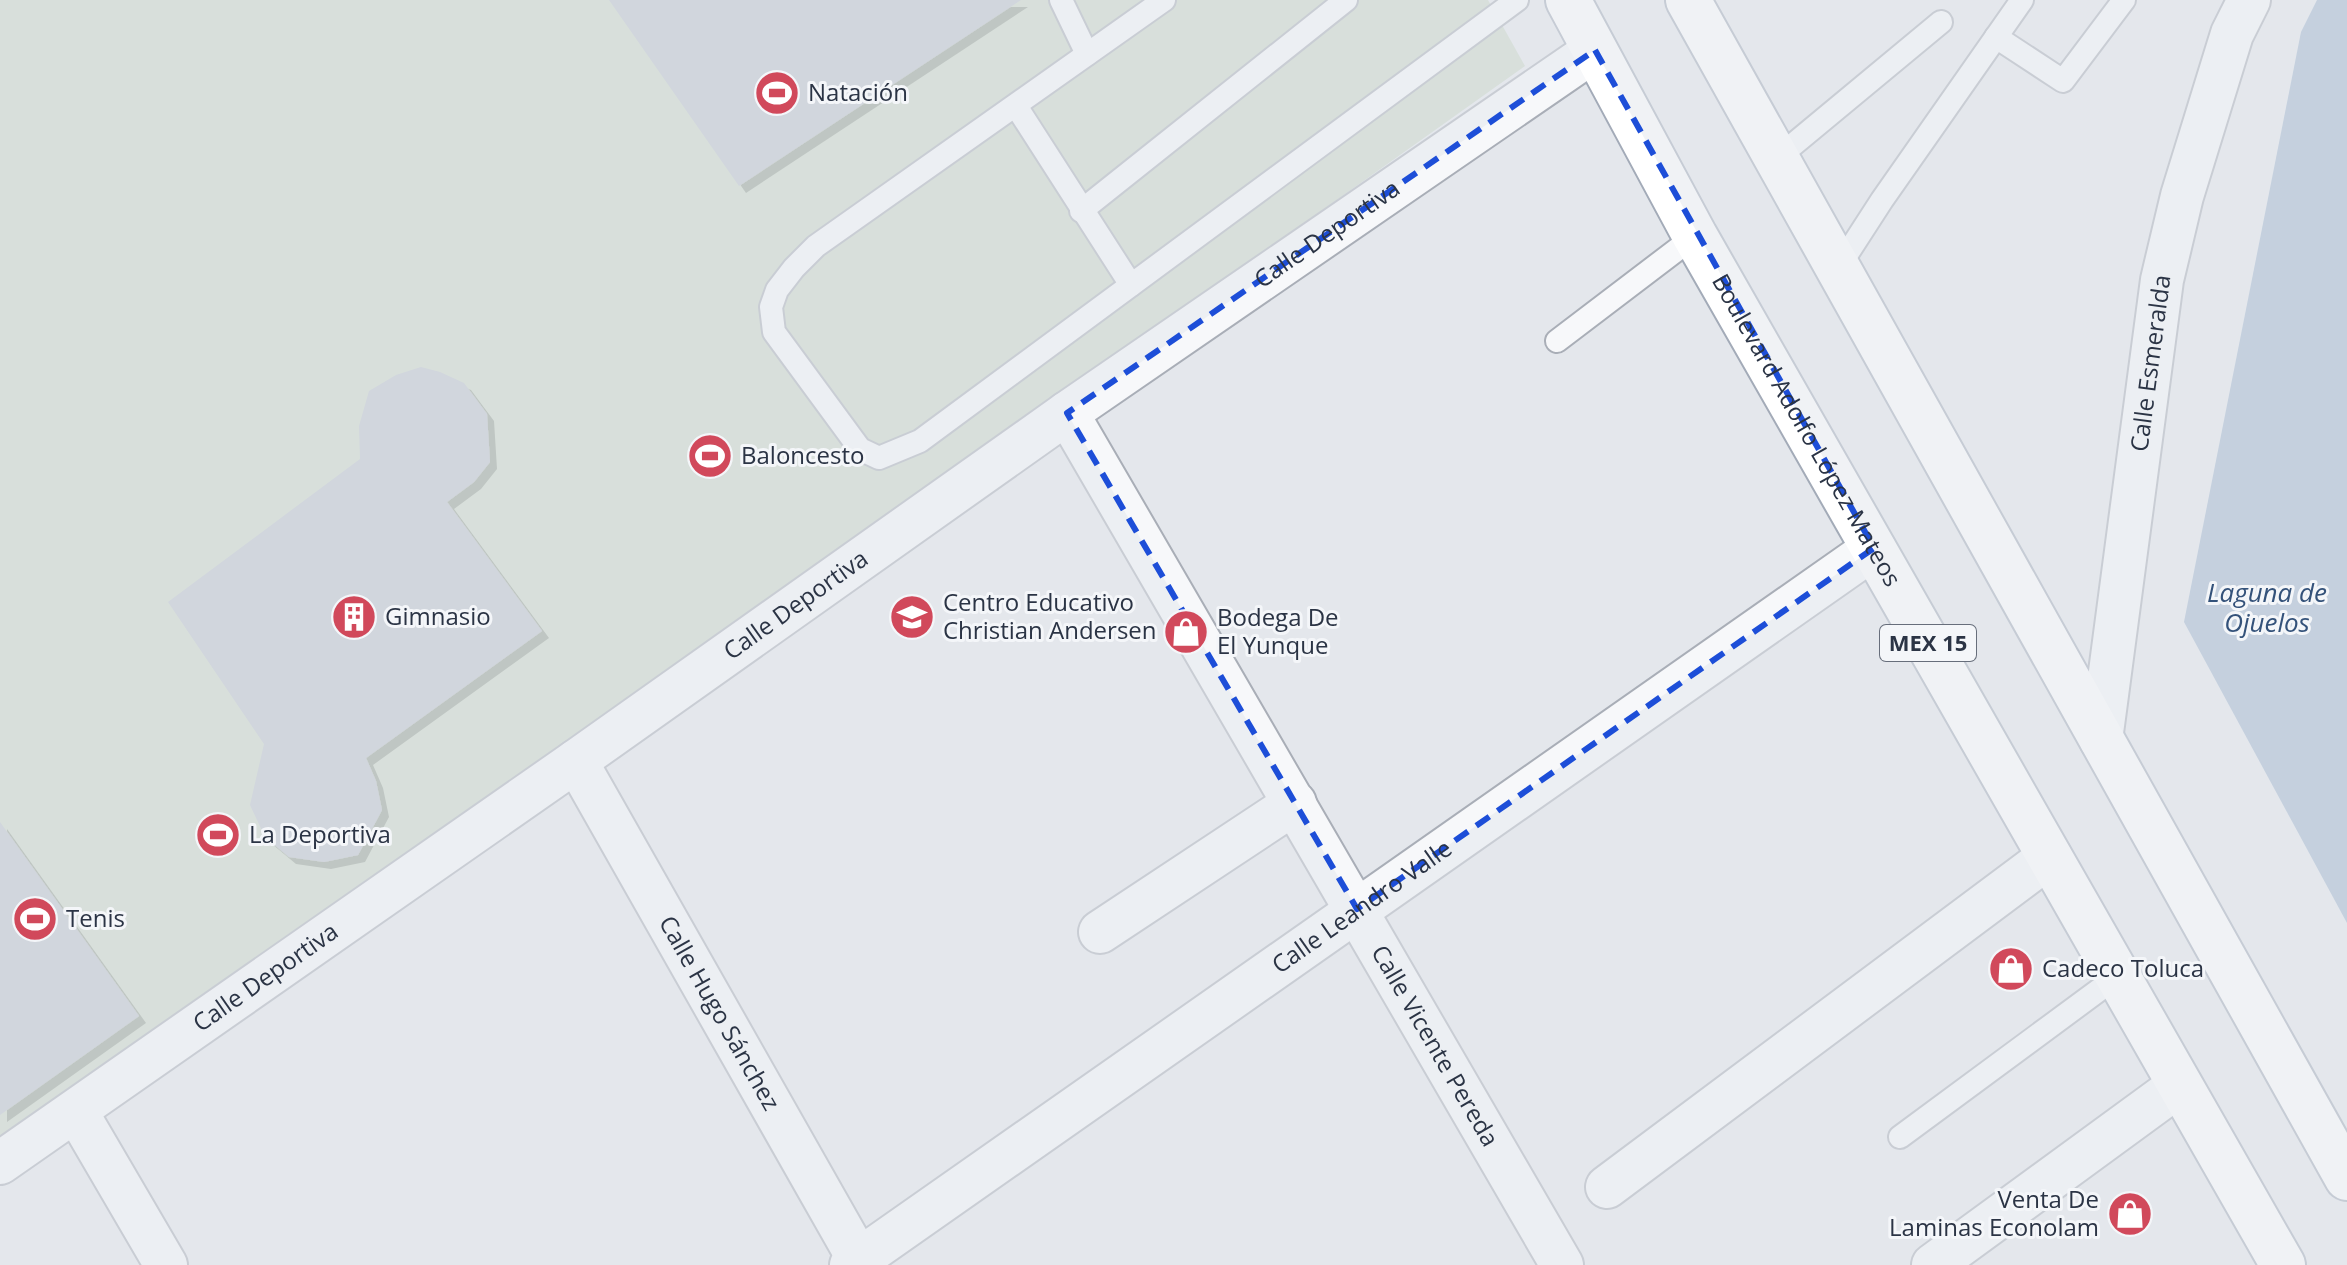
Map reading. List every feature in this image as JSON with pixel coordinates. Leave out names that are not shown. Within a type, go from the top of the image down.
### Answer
[{"type":"main road","name":"Boulevard Adolfo López Mateos","points":[[1568,0],[1695,236],[2274,1250]]},
{"type":"main road","points":[[1688,0],[2347,1178]]},
{"type":"street","name":"Calle Esmeralda","points":[[2101,740],[2162,280],[2182,196],[2232,34],[2249,0]]},
{"type":"street","name":"Calle Deportiva","points":[[0,1163],[1067,413],[1595,50]]},
{"type":"street","name":"Calle Vicente Pereda","points":[[1067,413],[1562,1265]]},
{"type":"street","name":"Calle Leandro Valle","points":[[858,1263],[1874,548]]},
{"type":"street","name":"Calle Hugo Sánchez","points":[[576,761],[858,1263]]},
{"type":"street","points":[[1100,932],[1295,803]]},
{"type":"street","points":[[1607,1187],[2050,856]]},
{"type":"street","points":[[1933,1265],[2178,1086]]},
{"type":"street","points":[[76,1111],[166,1265]]},
{"type":"lane","points":[[1061,0],[1087,54]]},
{"type":"lane","points":[[1164,0],[816,246],[777,290],[771,307],[774,332],[860,449],[879,458],[920,441],[1517,0]]},
{"type":"lane","points":[[1081,211],[1346,0]]},
{"type":"lane","points":[[1838,268],[2022,0]]},
{"type":"lane","points":[[1996,37],[2063,81],[2124,0]]},
{"type":"lane","points":[[1777,158],[1941,22]]},
{"type":"lane","points":[[1016,106],[1131,285]]},
{"type":"lane","points":[[1557,341],[1695,236]]},
{"type":"lane","points":[[1900,1137],[2118,976]]},
{"type":"highlighted area","points":[[1595,50],[1874,548],[1357,909],[1067,413]]},
{"type":"green space","name":"La Deportiva","points":[[0,0],[1488,0],[1525,66],[872,531],[0,1139]]},
{"type":"water","name":"Laguna de Ojuelos","points":[[2317,0],[2347,0],[2347,923],[2184,622],[2301,32]]},
{"type":"building","name":"Natación","points":[[609,0],[1021,0],[739,186]]},
{"type":"building","name":"Gimnasio","points":[[421,367],[464,383],[487,414],[490,462],[474,482],[447,502],[542,631],[366,758],[376,781],[382,810],[358,855],[324,862],[289,857],[265,837],[250,805],[264,744],[168,602],[360,459],[359,426],[369,391],[396,375]]},
{"type":"building","name":"Tenis","points":[[0,822],[139,1016],[0,1115]]},
{"type":"place","name":"Natación","points":[[777,93]]},
{"type":"place","name":"Baloncesto","points":[[710,456]]},
{"type":"place","name":"Gimnasio","points":[[354,617]]},
{"type":"place","name":"Centro Educativo Christian Andersen","points":[[912,617]]},
{"type":"place","name":"Bodega De El Yunque","points":[[1186,632]]},
{"type":"place","name":"La Deportiva","points":[[218,835]]},
{"type":"place","name":"Tenis","points":[[35,919]]},
{"type":"place","name":"Cadeco Toluca","points":[[2011,969]]},
{"type":"place","name":"Venta De Laminas Econolam","points":[[2130,1214]]}]
